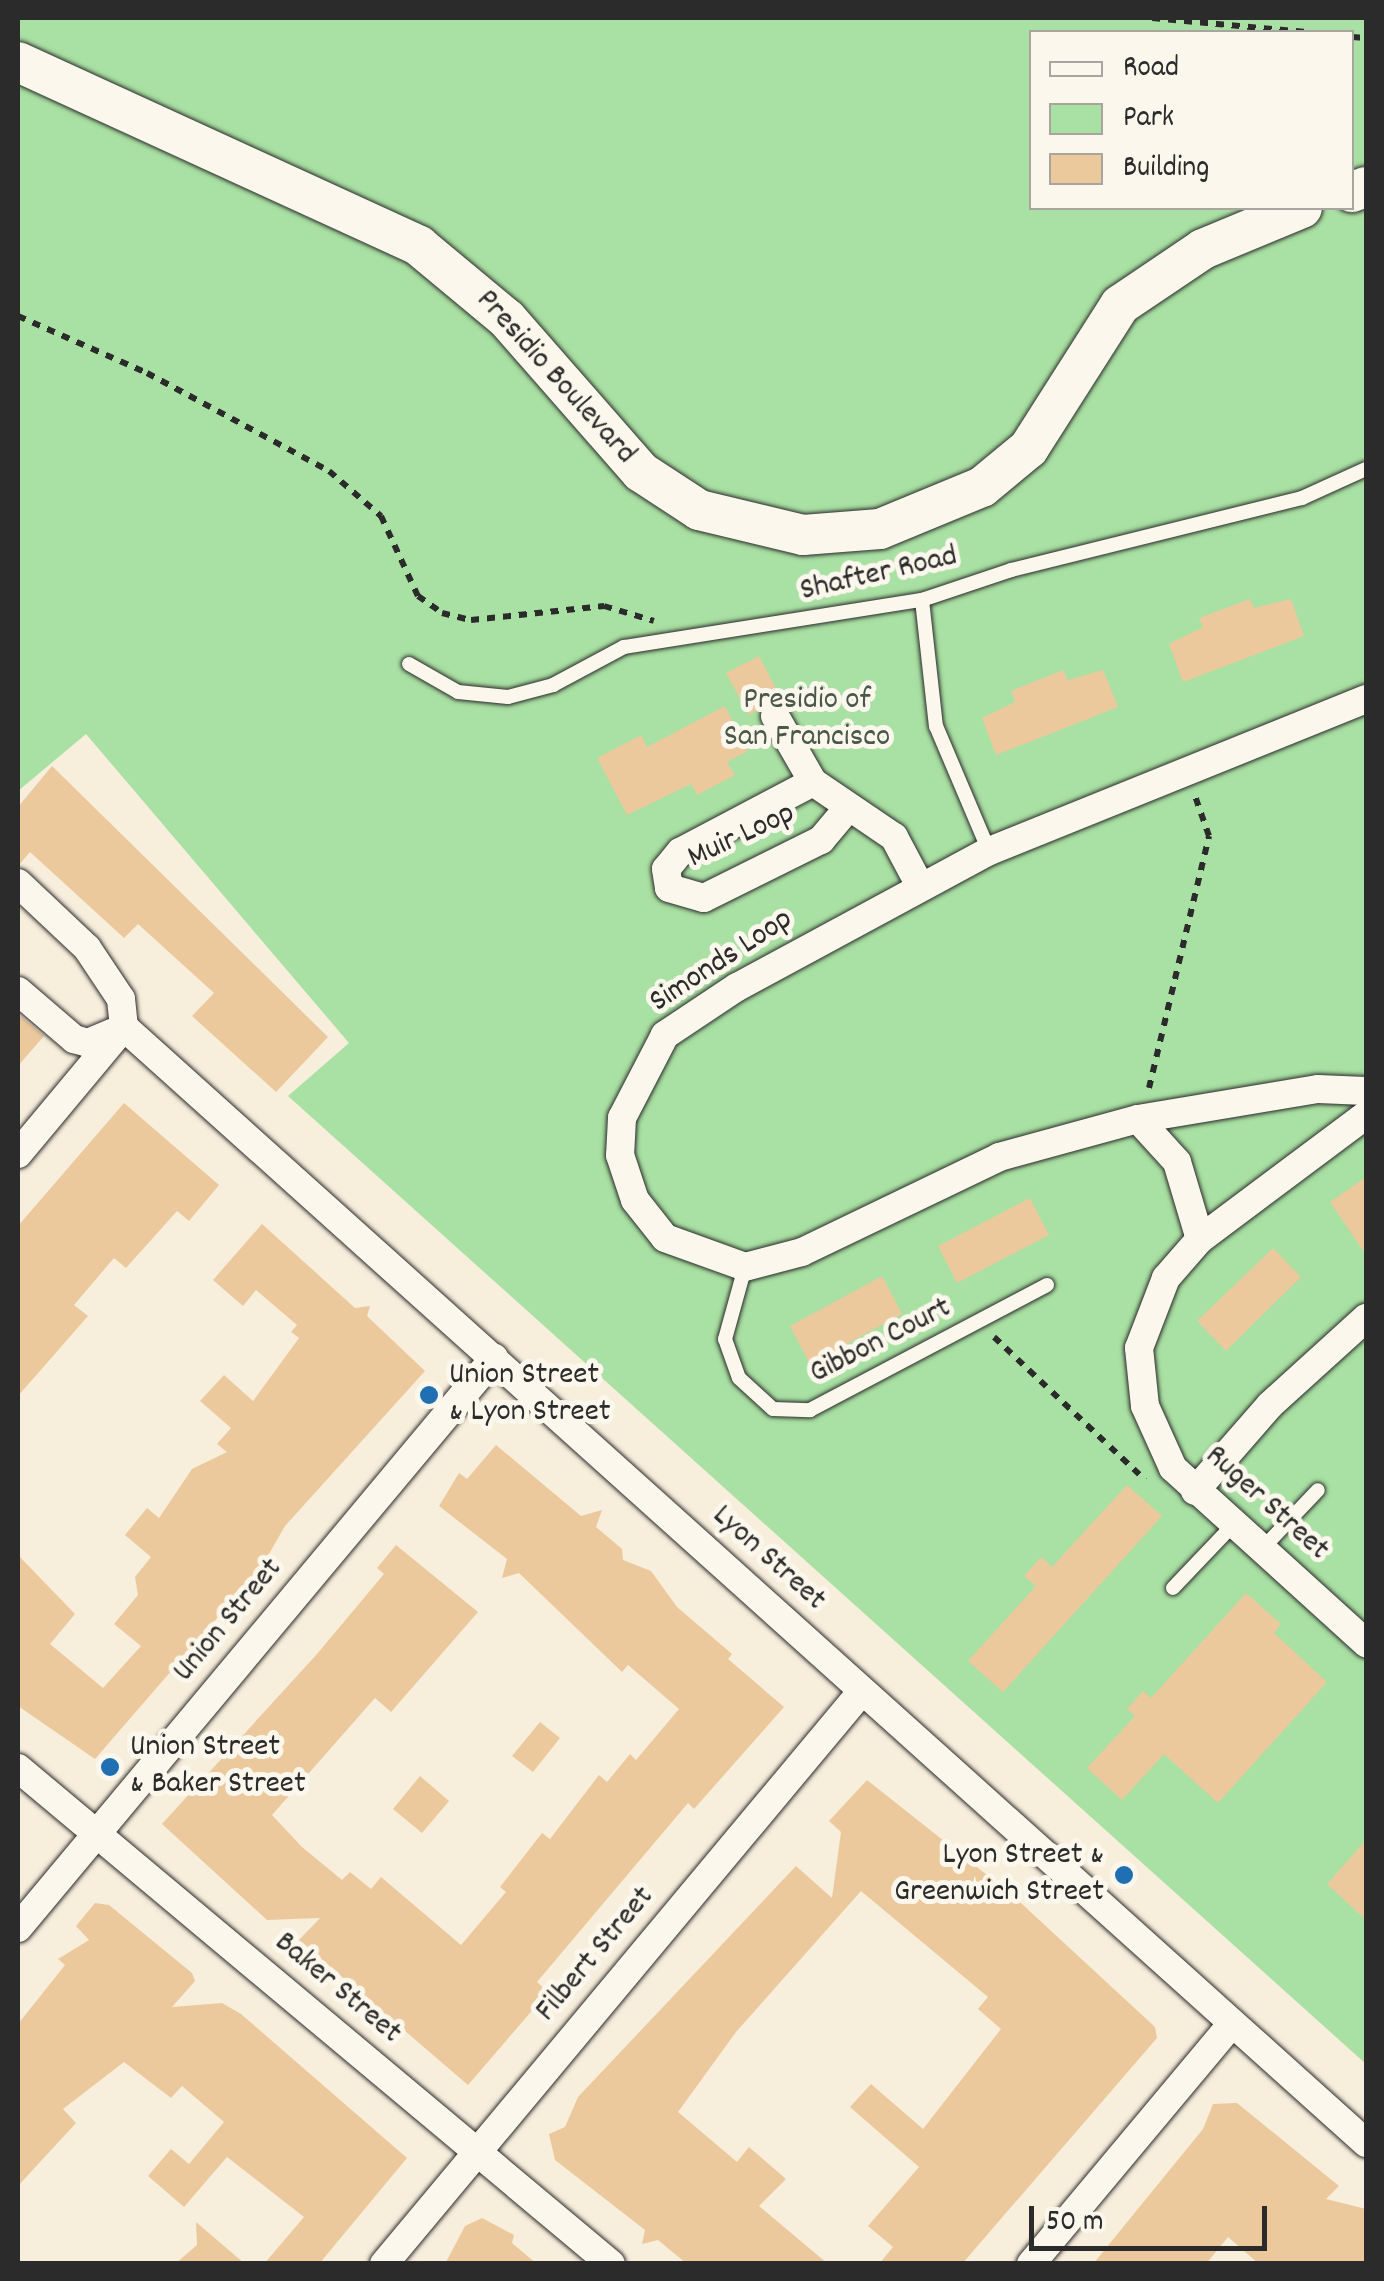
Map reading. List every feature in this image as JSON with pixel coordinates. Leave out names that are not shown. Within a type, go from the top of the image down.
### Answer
[{"type":"street","name":"Presidio Boulevard","points":[[18,62],[418,246],[508,319],[641,472],[698,510],[803,536],[880,529],[982,487],[1029,448],[1120,305],[1203,248],[1297,210]]},
{"type":"street","name":"Simonds Loop","points":[[745,1268],[666,1238],[635,1200],[620,1156],[622,1118],[640,1072],[665,1035],[919,884],[990,851],[1366,699]]},
{"type":"street","name":"Muir Loop","points":[[775,716],[813,782],[845,811],[894,838],[919,884]]},
{"type":"street","name":"Muir Loop","points":[[813,782],[680,852],[666,870],[669,888],[704,898],[821,840],[845,811]]},
{"type":"street","points":[[18,883],[88,948],[121,999],[124,1027],[18,1154]]},
{"type":"street","points":[[18,991],[74,1039],[88,1043],[124,1027]]},
{"type":"street","name":"Lyon Street","points":[[124,1027],[1366,2143]]},
{"type":"street","points":[[745,1268],[802,1252],[999,1157],[1138,1120],[1318,1089],[1366,1091]]},
{"type":"street","name":"Ruger Street","points":[[1366,1115],[1200,1239],[1166,1278],[1139,1348],[1145,1406],[1173,1468],[1366,1643]]},
{"type":"street","points":[[1138,1120],[1177,1162],[1200,1239]]},
{"type":"street","points":[[1195,1491],[1270,1405],[1366,1318]]},
{"type":"street","name":"Union Street","points":[[18,1928],[494,1358]]},
{"type":"street","name":"Filbert Street","points":[[384,2264],[862,1691]]},
{"type":"street","name":"Baker Street","points":[[18,1768],[611,2264]]},
{"type":"street","points":[[1032,2264],[1232,2024]]},
{"type":"lane","name":"Shafter Road","points":[[408,664],[458,692],[508,698],[553,685],[624,647],[922,600],[1011,570],[1302,498],[1366,469]]},
{"type":"lane","points":[[922,600],[936,726],[990,851]]},
{"type":"lane","name":"Gibbon Court","points":[[745,1268],[725,1338],[739,1378],[774,1409],[810,1410],[1047,1285]]},
{"type":"lane","points":[[1262,1549],[1318,1490]]},
{"type":"lane","points":[[1173,1588],[1234,1524]]},
{"type":"path","points":[[1152,18],[1284,30]]},
{"type":"path","points":[[18,316],[147,373],[328,471],[381,516],[418,596],[442,613],[471,620],[604,606],[639,612],[671,639]]},
{"type":"path","points":[[1138,1120],[1210,836],[1184,772]]},
{"type":"path","points":[[979,1322],[1152,1486]]},
{"type":"green space","name":"Presidio of San Francisco","points":[[18,18],[1366,18],[1366,2064],[288,1096],[349,1043],[86,734],[18,791]]},
{"type":"building","points":[[1250,599],[1254,608],[1291,599],[1304,636],[1183,682],[1169,644],[1203,627],[1199,618]]},
{"type":"building","points":[[759,656],[781,698],[749,715],[726,673]]},
{"type":"building","points":[[1063,670],[1068,680],[1103,670],[1118,707],[996,755],[982,718],[1015,702],[1011,691]]},
{"type":"building","points":[[725,706],[748,751],[727,762],[735,775],[697,795],[691,784],[627,815],[597,758],[641,735],[647,747]]},
{"type":"building","points":[[52,766],[328,1037],[276,1092],[192,1016],[214,993],[138,924],[124,938],[30,852],[18,866],[18,807]]},
{"type":"building","points":[[18,1014],[44,1036],[18,1066]]},
{"type":"building","points":[[124,1103],[219,1185],[189,1221],[177,1211],[126,1268],[114,1258],[74,1305],[88,1316],[18,1396],[18,1226]]},
{"type":"building","points":[[1366,1177],[1366,1255],[1330,1202]]},
{"type":"building","points":[[1030,1198],[1049,1235],[957,1283],[938,1246]]},
{"type":"building","points":[[262,1224],[355,1308],[370,1306],[367,1316],[425,1371],[285,1526],[262,1566],[95,1759],[18,1706],[18,1555],[75,1614],[50,1644],[103,1688],[141,1646],[114,1624],[138,1595],[135,1577],[151,1557],[125,1535],[147,1508],[159,1518],[192,1469],[227,1452],[217,1444],[231,1428],[200,1401],[224,1375],[253,1401],[299,1338],[291,1332],[297,1325],[256,1290],[243,1306],[213,1280]]},
{"type":"building","points":[[1273,1248],[1301,1277],[1226,1351],[1197,1321]]},
{"type":"building","points":[[882,1276],[902,1314],[810,1364],[790,1326]]},
{"type":"building","points":[[496,1445],[581,1516],[602,1510],[596,1527],[622,1549],[623,1560],[651,1571],[677,1607],[732,1654],[728,1659],[784,1707],[694,1809],[688,1803],[537,1982],[548,1992],[468,2085],[299,1940],[320,1918],[267,1920],[162,1824],[317,1654],[384,1574],[377,1568],[396,1545],[478,1612],[391,1712],[375,1698],[272,1815],[302,1847],[342,1880],[350,1872],[371,1889],[381,1877],[461,1945],[506,1892],[500,1887],[542,1833],[550,1839],[599,1775],[607,1782],[630,1754],[636,1760],[679,1709],[628,1665],[622,1672],[519,1573],[502,1578],[507,1559],[439,1506],[459,1473],[467,1479]]},
{"type":"building","points":[[1127,1485],[1162,1516],[1003,1692],[968,1661],[1036,1586],[1024,1576],[1041,1557],[1052,1567]]},
{"type":"building","points":[[1246,1593],[1281,1624],[1274,1633],[1327,1682],[1218,1803],[1164,1754],[1122,1800],[1087,1768],[1135,1716],[1127,1709],[1143,1691],[1151,1698]]},
{"type":"building","points":[[540,1722],[560,1738],[533,1772],[512,1756]]},
{"type":"building","points":[[420,1776],[449,1801],[422,1833],[393,1809]]},
{"type":"building","points":[[867,1780],[1011,1894],[1155,2027],[1157,2038],[962,2264],[879,2264],[893,2247],[868,2226],[919,2167],[850,2107],[871,2084],[923,2129],[1001,2029],[978,2009],[988,1997],[861,1891],[736,2032],[678,2112],[737,2162],[749,2147],[786,2179],[759,2206],[828,2264],[687,2264],[658,2240],[642,2244],[645,2230],[555,2160],[549,2134],[565,2127],[578,2097],[796,1866],[832,1898],[841,1832],[829,1821]]},
{"type":"building","points":[[1366,1840],[1366,1920],[1327,1884]]},
{"type":"building","points":[[95,1903],[109,1905],[192,1973],[195,1981],[172,2007],[222,2003],[241,2014],[407,2158],[319,2264],[264,2264],[304,2217],[227,2157],[184,2207],[148,2176],[171,2149],[189,2164],[224,2122],[182,2086],[171,2098],[124,2062],[63,2109],[76,2123],[18,2186],[18,2024],[65,1965],[58,1959],[89,1940],[76,1926]]},
{"type":"building","points":[[1237,2103],[1339,2186],[1326,2199],[1366,2209],[1366,2264],[1259,2264],[1228,2237],[1206,2264],[1093,2264],[1203,2129],[1213,2104]]},
{"type":"building","points":[[482,2218],[514,2235],[512,2243],[537,2264],[445,2264],[465,2226]]},
{"type":"building","points":[[196,2222],[245,2264],[175,2264],[197,2245]]},
{"type":"place","name":"Union Street & Lyon Street","points":[[429,1395]]},
{"type":"place","name":"Union Street & Baker Street","points":[[110,1767]]},
{"type":"place","name":"Lyon Street & Greenwich Street","points":[[1124,1875]]}]
